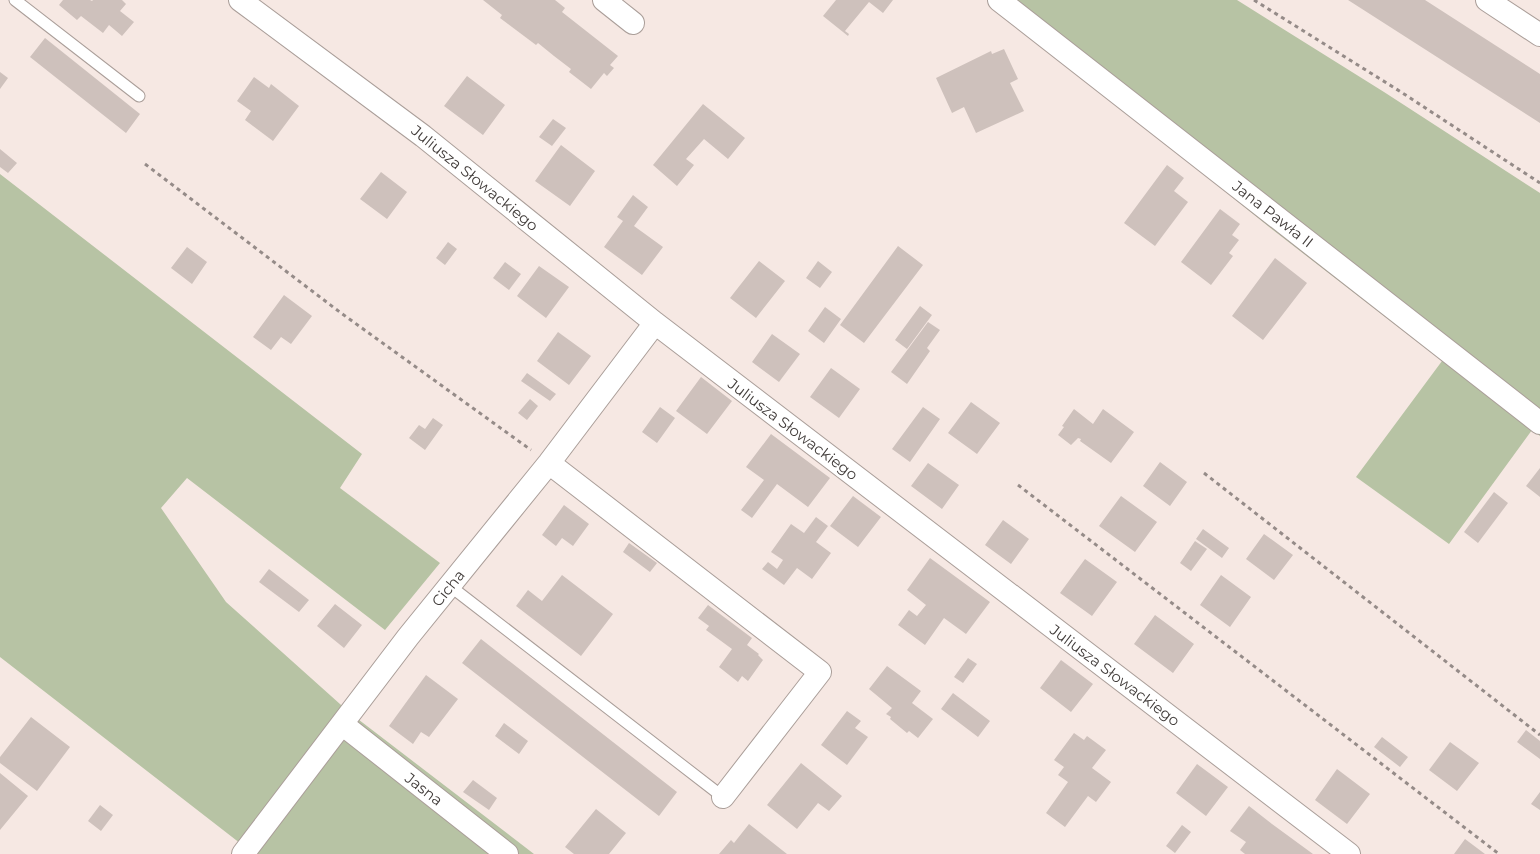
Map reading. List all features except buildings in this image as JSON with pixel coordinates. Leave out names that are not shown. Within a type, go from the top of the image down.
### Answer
[{"type":"street","name":"Juliusza Słowackiego","points":[[240,0],[423,136],[655,323],[1349,854]]},
{"type":"street","points":[[604,0],[633,23]]},
{"type":"street","points":[[1487,0],[1540,35]]},
{"type":"street","name":"Jana Pawła II","points":[[1003,3],[1540,422]]},
{"type":"street","name":"Cicha","points":[[243,854],[408,637],[549,463],[655,323]]},
{"type":"street","points":[[549,463],[820,672],[722,797]]},
{"type":"street","name":"Jasna","points":[[342,724],[507,854]]},
{"type":"lane","points":[[15,0],[139,96]]},
{"type":"lane","points":[[450,586],[722,797]]},
{"type":"path","points":[[1254,0],[1401,92],[1540,183]]},
{"type":"path","points":[[144,164],[342,313],[549,463]]},
{"type":"path","points":[[1204,473],[1540,735]]},
{"type":"path","points":[[1018,485],[1499,854]]},
{"type":"green space","points":[[987,0],[1237,0],[1540,193],[1540,436],[1532,430],[1449,544],[1356,477],[1442,361],[1273,230]]},
{"type":"green space","points":[[0,174],[362,454],[340,488],[440,563],[385,630],[187,478],[161,508],[226,602],[350,713],[534,854],[254,854],[0,657]]}]
